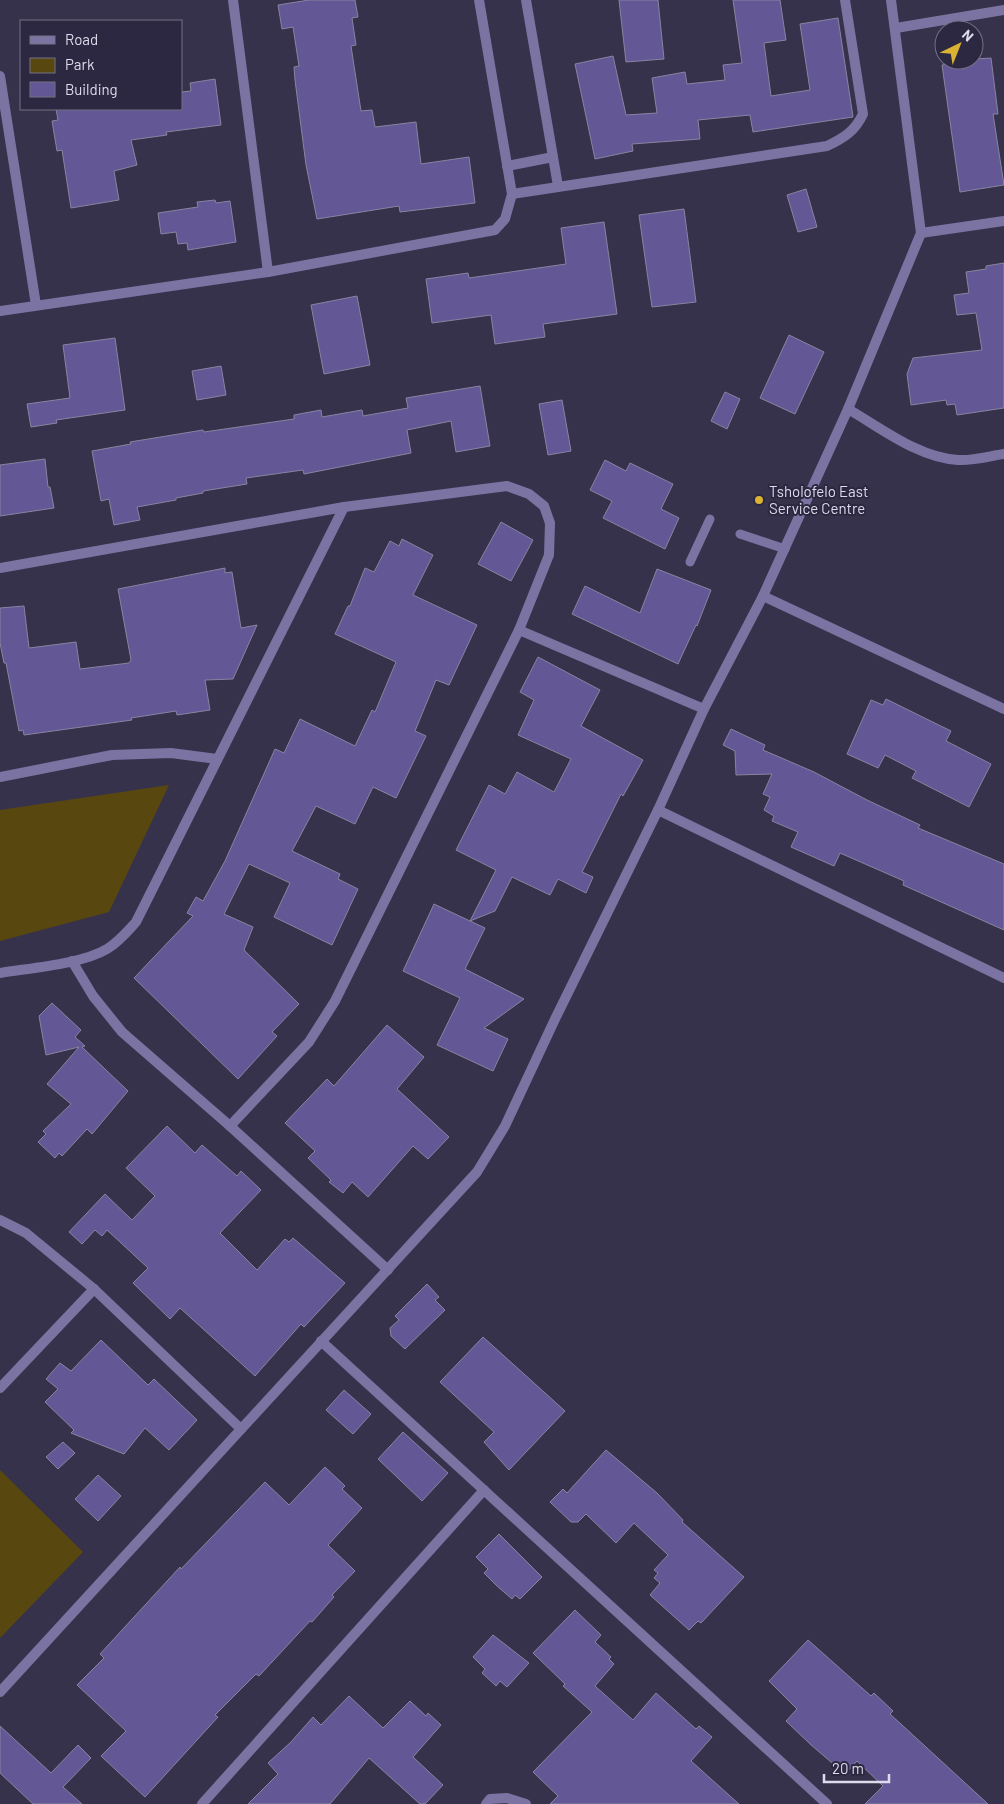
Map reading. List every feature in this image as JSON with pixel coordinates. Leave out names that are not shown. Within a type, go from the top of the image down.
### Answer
[{"type":"street","points":[[233,0],[268,272]]},
{"type":"street","points":[[0,311],[268,272],[495,230],[505,219],[512,194],[479,0]]},
{"type":"street","points":[[526,0],[558,186]]},
{"type":"street","points":[[512,194],[827,146],[846,138],[864,114],[845,0]]},
{"type":"street","points":[[0,1692],[477,1172],[505,1126],[556,1016],[658,810],[704,710],[785,549],[848,409],[921,233],[891,0]]},
{"type":"street","points":[[896,28],[1004,10]]},
{"type":"street","points":[[0,76],[36,305]]},
{"type":"street","points":[[507,166],[553,156]]},
{"type":"street","points":[[921,233],[1004,221]]},
{"type":"street","points":[[848,409],[907,443],[933,454],[958,460],[1004,454]]},
{"type":"street","points":[[0,568],[344,507],[507,486],[529,494],[544,506],[550,523],[549,555],[520,630],[334,1001],[309,1042],[230,1126]]},
{"type":"street","points":[[0,974],[72,960],[106,950],[121,939],[136,922],[344,507]]},
{"type":"street","points":[[763,596],[1004,709]]},
{"type":"street","points":[[520,630],[704,710]]},
{"type":"street","points":[[0,777],[112,755],[171,753],[217,759]]},
{"type":"street","points":[[658,810],[1004,978]]},
{"type":"street","points":[[72,960],[92,996],[122,1032],[230,1126],[388,1270]]},
{"type":"street","points":[[0,1220],[26,1233],[94,1289],[241,1429]]},
{"type":"street","points":[[0,1388],[94,1289]]},
{"type":"street","points":[[321,1341],[827,1804]]},
{"type":"street","points":[[202,1804],[484,1490]]},
{"type":"street","points":[[486,1804],[490,1799],[507,1798],[526,1804]]},
{"type":"lane","points":[[690,562],[710,519]]},
{"type":"lane","points":[[740,534],[785,549]]},
{"type":"green space","points":[[169,785],[109,912],[0,941],[0,810]]},
{"type":"green space","points":[[0,1470],[83,1552],[0,1638]]},
{"type":"building","points":[[309,0],[355,0],[358,17],[352,18],[356,45],[351,46],[361,111],[372,110],[375,127],[416,122],[421,164],[469,157],[475,203],[400,212],[399,206],[317,219],[306,165],[295,80],[294,67],[299,66],[293,27],[282,29],[278,5]]},
{"type":"building","points":[[619,0],[658,0],[664,59],[626,62]]},
{"type":"building","points":[[733,0],[780,0],[786,40],[764,43],[771,96],[810,90],[800,24],[838,18],[853,117],[753,132],[750,115],[698,120],[700,139],[632,144],[633,151],[595,159],[575,64],[613,56],[626,115],[657,113],[652,78],[685,72],[687,84],[725,80],[723,65],[742,63]]},
{"type":"building","points":[[984,58],[991,58],[998,114],[993,114],[1004,185],[960,192],[943,70],[984,70]]},
{"type":"building","points":[[215,79],[221,125],[166,132],[167,135],[131,140],[137,165],[114,171],[119,200],[71,208],[62,150],[57,151],[52,121],[58,120],[56,110],[182,110],[182,92],[191,91],[190,83]]},
{"type":"building","points":[[806,189],[817,227],[798,232],[787,195]]},
{"type":"building","points":[[215,200],[216,203],[230,201],[236,242],[188,250],[187,243],[178,244],[176,232],[161,234],[158,213],[198,207],[197,202]]},
{"type":"building","points":[[684,209],[696,302],[652,307],[639,215]]},
{"type":"building","points":[[604,222],[617,314],[543,324],[545,337],[495,344],[491,315],[432,323],[426,279],[468,273],[469,278],[566,264],[561,228]]},
{"type":"building","points":[[1004,263],[1004,408],[957,415],[955,404],[947,405],[946,400],[911,405],[907,374],[913,358],[982,350],[976,313],[957,315],[954,295],[969,293],[966,272],[986,269],[986,266]]},
{"type":"building","points":[[357,296],[370,365],[324,374],[311,305]]},
{"type":"building","points":[[789,335],[824,352],[795,414],[760,398]]},
{"type":"building","points":[[115,338],[125,410],[56,420],[57,423],[31,427],[27,404],[70,398],[63,345]]},
{"type":"building","points":[[221,366],[226,395],[197,400],[192,371]]},
{"type":"building","points":[[480,386],[490,446],[456,452],[451,421],[407,430],[411,453],[304,474],[303,470],[246,478],[247,484],[203,491],[203,493],[176,498],[176,500],[137,507],[140,520],[114,525],[109,499],[101,501],[92,451],[131,444],[130,442],[203,430],[204,432],[294,419],[294,415],[321,410],[322,417],[362,410],[363,416],[408,408],[406,398]]},
{"type":"building","points":[[725,392],[740,399],[727,429],[711,421]]},
{"type":"building","points":[[562,400],[571,451],[548,455],[539,404]]},
{"type":"building","points":[[45,459],[48,487],[50,487],[54,508],[0,516],[0,465]]},
{"type":"building","points":[[605,460],[626,471],[630,463],[673,484],[661,509],[679,518],[665,549],[603,518],[612,501],[590,490]]},
{"type":"building","points":[[501,522],[533,540],[511,581],[478,564]]},
{"type":"building","points":[[402,539],[433,555],[413,595],[477,625],[449,685],[436,680],[415,731],[426,736],[396,798],[373,787],[355,824],[316,806],[292,851],[340,874],[338,879],[358,889],[332,945],[274,917],[290,883],[249,864],[224,914],[253,927],[244,950],[299,1004],[272,1032],[277,1036],[238,1079],[134,978],[193,916],[187,913],[196,897],[203,901],[225,861],[275,749],[284,753],[300,719],[355,746],[372,710],[375,712],[396,662],[335,634],[348,606],[350,606],[365,568],[374,572],[390,541],[399,546]]},
{"type":"building","points":[[225,568],[225,573],[232,572],[241,628],[257,625],[233,679],[205,680],[210,710],[177,715],[176,711],[131,718],[132,720],[24,735],[23,730],[19,731],[6,663],[4,663],[0,643],[0,608],[24,606],[29,648],[76,642],[80,669],[129,663],[131,660],[118,589]]},
{"type":"building","points":[[657,569],[711,590],[697,626],[678,664],[572,614],[585,586],[640,613]]},
{"type":"building","points":[[538,657],[600,690],[581,726],[643,760],[623,796],[621,794],[582,872],[593,877],[586,893],[558,879],[550,895],[512,877],[495,911],[470,921],[496,870],[456,850],[489,785],[505,794],[517,772],[554,792],[571,759],[518,735],[534,700],[520,692]]},
{"type":"building","points":[[886,699],[951,731],[946,741],[991,764],[969,807],[912,778],[916,771],[885,755],[878,768],[847,754],[871,700],[883,705]]},
{"type":"building","points":[[731,729],[765,745],[763,750],[814,772],[920,825],[918,828],[1004,864],[1004,930],[903,885],[904,881],[840,853],[834,866],[791,847],[798,832],[772,821],[774,816],[764,810],[770,797],[763,794],[772,774],[736,775],[735,751],[723,745]]},
{"type":"building","points":[[434,904],[485,928],[465,969],[524,999],[484,1028],[508,1039],[493,1071],[437,1045],[460,998],[403,971]]},
{"type":"building","points":[[52,1003],[81,1030],[75,1037],[85,1046],[82,1047],[128,1091],[92,1134],[87,1129],[62,1156],[59,1153],[55,1158],[38,1142],[46,1134],[43,1131],[71,1104],[47,1084],[79,1047],[46,1055],[39,1016]]},
{"type":"building","points":[[387,1025],[424,1057],[397,1089],[449,1137],[428,1159],[413,1146],[368,1197],[352,1182],[343,1193],[329,1182],[331,1180],[308,1158],[315,1151],[285,1123],[327,1079],[334,1086]]},
{"type":"building","points":[[167,1126],[195,1153],[202,1145],[237,1176],[241,1171],[261,1190],[220,1233],[257,1270],[285,1239],[289,1242],[293,1238],[345,1283],[304,1327],[301,1324],[255,1376],[180,1308],[170,1319],[133,1283],[148,1268],[107,1230],[102,1236],[95,1230],[82,1244],[69,1232],[105,1194],[132,1220],[155,1196],[126,1168]]},
{"type":"building","points":[[427,1284],[439,1297],[435,1300],[445,1310],[405,1349],[391,1336],[390,1328],[399,1320],[395,1316]]},
{"type":"building","points":[[483,1337],[565,1411],[509,1470],[484,1442],[494,1432],[440,1382]]},
{"type":"building","points":[[101,1340],[148,1385],[154,1379],[197,1420],[169,1450],[145,1428],[124,1454],[71,1433],[74,1430],[45,1402],[58,1389],[46,1379],[60,1363],[71,1371]]},
{"type":"building","points":[[344,1390],[371,1414],[353,1434],[326,1410]]},
{"type":"building","points":[[403,1432],[448,1473],[422,1501],[378,1459]]},
{"type":"building","points":[[63,1442],[75,1453],[58,1469],[46,1457]]},
{"type":"building","points":[[606,1450],[657,1493],[683,1520],[682,1522],[744,1577],[701,1623],[698,1621],[689,1630],[650,1595],[660,1583],[654,1578],[658,1573],[654,1570],[668,1555],[634,1523],[616,1543],[586,1514],[578,1522],[571,1522],[550,1502],[563,1489],[567,1493]]},
{"type":"building","points":[[325,1467],[345,1486],[342,1489],[362,1508],[328,1545],[355,1571],[332,1595],[334,1597],[312,1622],[310,1621],[259,1676],[256,1674],[215,1715],[218,1717],[145,1797],[101,1756],[126,1731],[77,1685],[104,1658],[100,1654],[180,1567],[181,1569],[265,1482],[289,1505]]},
{"type":"building","points":[[98,1475],[121,1496],[98,1521],[75,1499]]},
{"type":"building","points":[[499,1534],[542,1577],[520,1599],[515,1595],[512,1599],[497,1586],[484,1573],[488,1569],[476,1557]]},
{"type":"building","points":[[575,1610],[601,1635],[595,1642],[611,1657],[609,1659],[614,1664],[595,1686],[633,1720],[656,1693],[696,1729],[699,1726],[712,1737],[691,1761],[739,1804],[550,1804],[558,1796],[533,1772],[592,1712],[563,1686],[565,1684],[533,1653]]},
{"type":"building","points":[[493,1635],[529,1663],[507,1687],[500,1681],[496,1686],[482,1673],[485,1669],[473,1657]]},
{"type":"building","points":[[808,1640],[871,1696],[874,1693],[893,1711],[890,1714],[988,1804],[865,1804],[883,1786],[857,1761],[845,1774],[810,1744],[786,1721],[797,1709],[769,1681]]},
{"type":"building","points":[[349,1696],[383,1728],[410,1701],[426,1716],[428,1713],[441,1725],[413,1757],[443,1785],[425,1804],[420,1804],[369,1758],[330,1804],[248,1804],[278,1774],[268,1763],[291,1742],[313,1717],[321,1725]]},
{"type":"building","points":[[0,1726],[51,1773],[78,1745],[91,1758],[63,1787],[82,1804],[33,1804],[0,1773]]},
{"type":"place","name":"Tsholofelo East Service Centre","points":[[759,500]]}]
